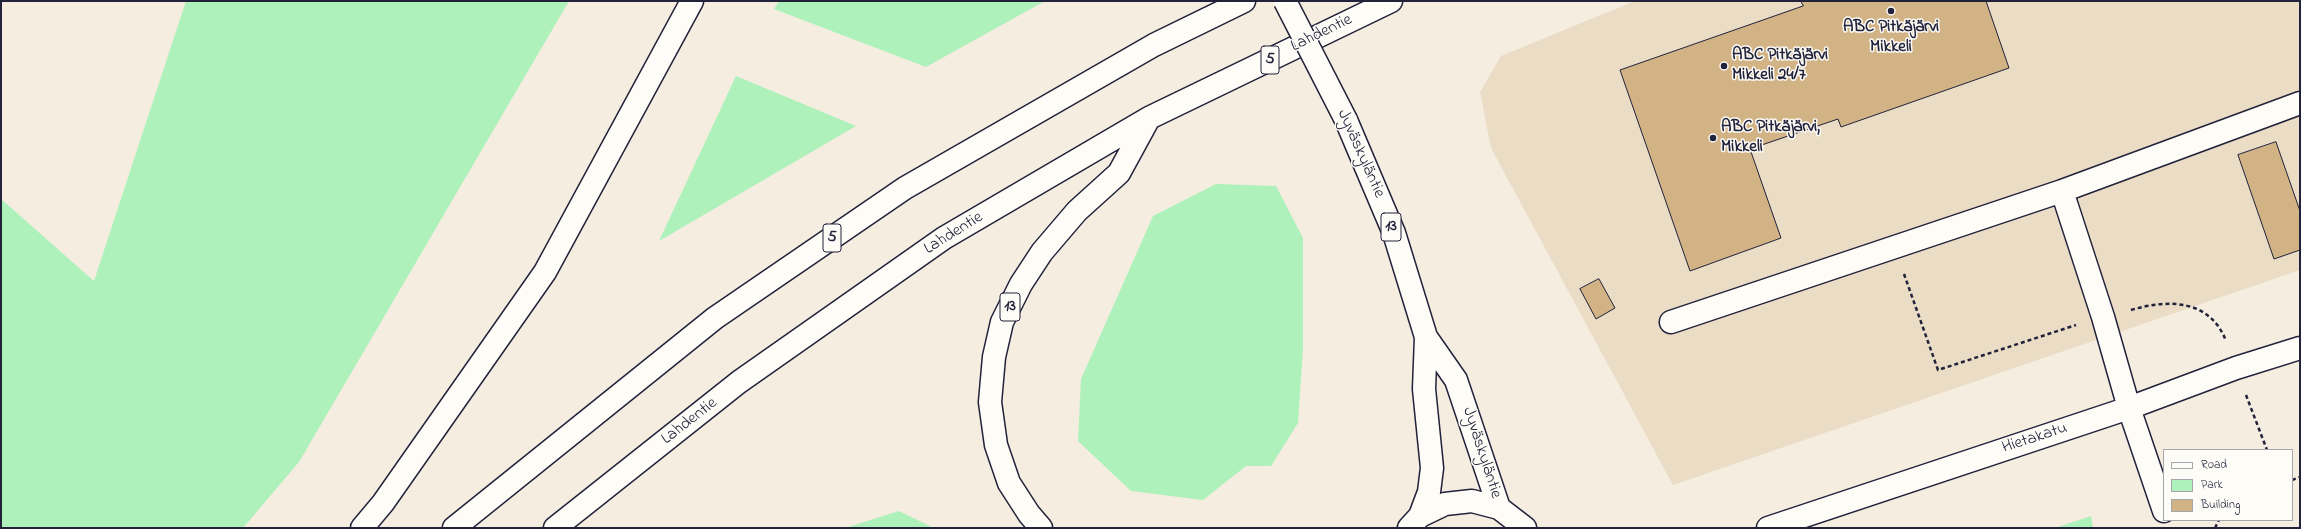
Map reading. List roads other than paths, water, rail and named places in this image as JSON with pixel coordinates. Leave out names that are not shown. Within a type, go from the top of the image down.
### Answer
[{"type":"main road","points":[[362,528],[383,503],[545,272],[692,1]]},
{"type":"main road","name":"5","points":[[454,528],[715,318],[905,188],[1154,45],[1244,1]]},
{"type":"main road","name":"Jyväskyläntie","points":[[1285,1],[1346,120],[1394,232],[1426,337],[1456,380],[1499,508]]},
{"type":"main road","name":"Lahdentie","points":[[555,528],[739,382],[944,238],[1149,118],[1391,1]]},
{"type":"main road","points":[[1671,322],[2062,191],[2300,103]]},
{"type":"main road","name":"13","points":[[1041,528],[1029,514],[1009,483],[996,445],[990,402],[994,357],[1002,322],[1021,284],[1042,252],[1077,210],[1119,174],[1149,118]]},
{"type":"main road","points":[[2062,191],[2103,317],[2129,408],[2163,508]]},
{"type":"main road","name":"Jyväskyläntie","points":[[1414,522],[1429,492],[1432,468],[1424,389],[1426,337]]},
{"type":"main road","name":"Hietakatu","points":[[1768,528],[2129,408],[2236,368],[2300,348]]},
{"type":"main road","points":[[1414,522],[1445,504],[1472,501],[1499,508],[1525,528]]},
{"type":"place","name":"ABC Pitkäjärvi Mikkeli","points":[[1891,11]]},
{"type":"place","name":"ABC Pitkäjärvi Mikkeli 24/7","points":[[1724,66]]},
{"type":"place","name":"ABC Pitkäjärvi, Mikkeli","points":[[1713,138]]}]
